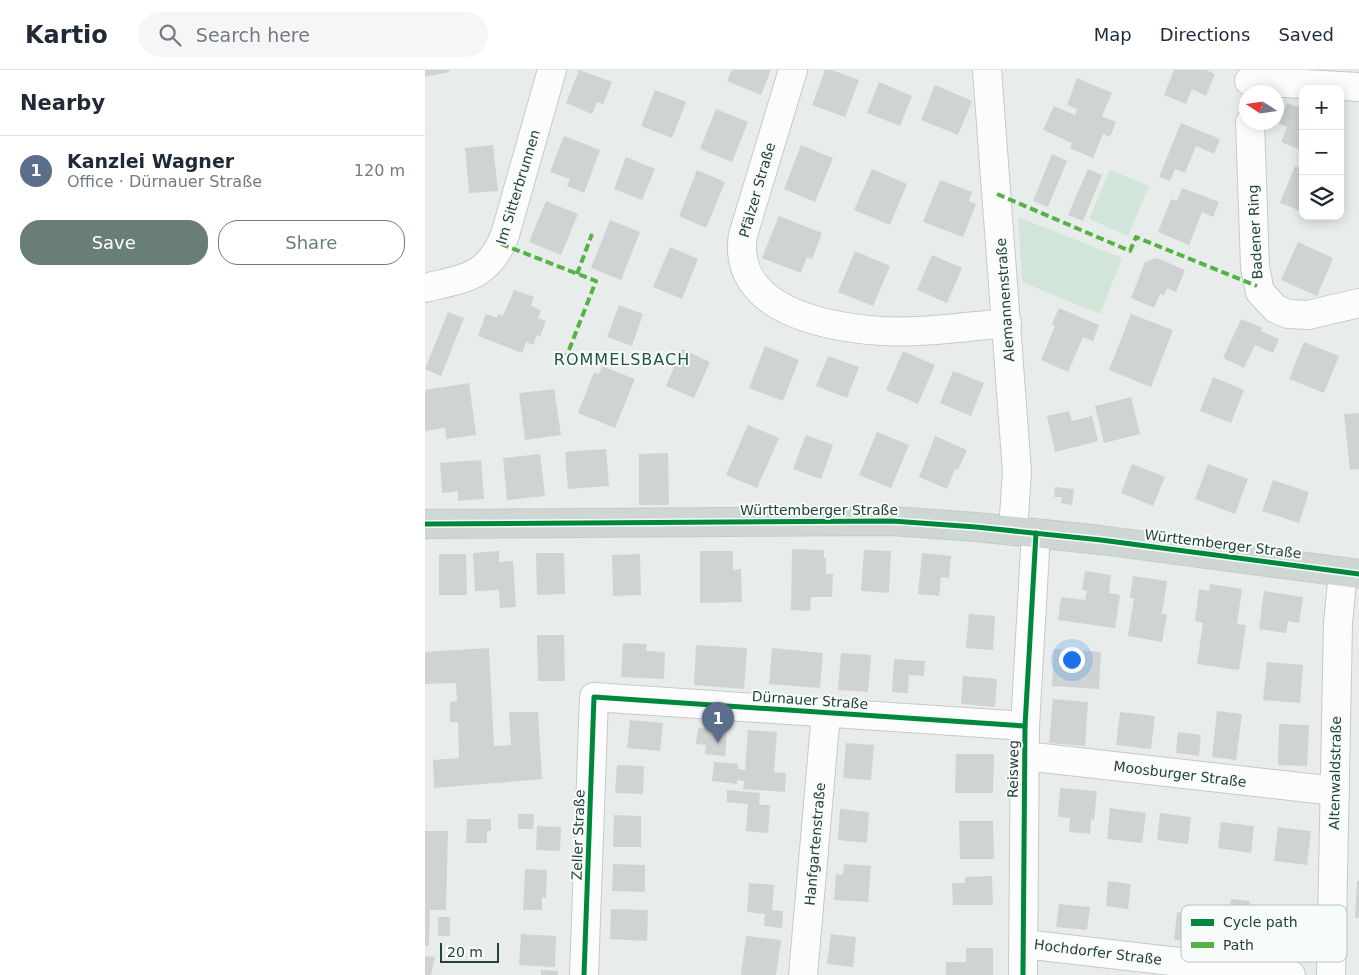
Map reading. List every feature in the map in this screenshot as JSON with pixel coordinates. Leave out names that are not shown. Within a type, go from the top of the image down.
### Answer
[{"type":"main road","name":"Württemberger Straße","points":[[425,524],[875,521],[1024,532],[1351,572]]},
{"type":"street","name":"Im Sitterbrunnen","points":[[425,288],[471,275],[490,263],[496,254],[505,235],[553,70]]},
{"type":"street","name":"Pfälzer Straße","points":[[793,70],[740,248],[745,270],[757,290],[774,304],[793,312],[851,328],[882,331],[915,330],[1007,323]]},
{"type":"street","name":"Alemannenstraße","points":[[987,70],[1017,472],[1024,532]]},
{"type":"street","points":[[1249,81],[1359,87]]},
{"type":"street","name":"Badener Ring","points":[[1250,130],[1255,267],[1260,292],[1276,309],[1288,314],[1308,314],[1359,303]]},
{"type":"street","name":"Reisweg","points":[[1023,975],[1025,756],[1024,532]]},
{"type":"street","name":"Altenwaldstraße","points":[[1333,905],[1338,623],[1351,572]]},
{"type":"street","name":"Dürnauer Straße","points":[[594,696],[1025,726]]},
{"type":"street","name":"Zeller Straße","points":[[585,975],[594,696]]},
{"type":"street","name":"Hanfgartenstraße","points":[[803,975],[826,713]]},
{"type":"street","name":"Moosburger Straße","points":[[1025,756],[1335,791]]},
{"type":"street","name":"Hochdorfer Straße","points":[[1023,944],[1291,975]]},
{"type":"street","name":"Altenwaldstraße","points":[[1331,962],[1331,975]]},
{"type":"green space","points":[[1110,170],[1149,186],[1128,236],[1089,219]]},
{"type":"green space","points":[[1018,217],[1122,258],[1100,314],[1022,282]]},
{"type":"building","points":[[425,70],[449,70],[449,72],[425,77]]},
{"type":"building","points":[[579,70],[612,82],[603,104],[597,102],[592,114],[566,103]]},
{"type":"building","points":[[732,70],[771,70],[761,95],[727,81]]},
{"type":"building","points":[[825,70],[832,70],[859,80],[845,117],[812,105]]},
{"type":"building","points":[[1174,70],[1206,70],[1215,74],[1206,96],[1192,89],[1186,104],[1164,95]]},
{"type":"building","points":[[1077,78],[1112,93],[1102,116],[1116,122],[1110,137],[1103,134],[1093,158],[1070,148],[1072,143],[1043,130],[1054,106],[1075,115],[1077,109],[1067,105]]},
{"type":"building","points":[[879,82],[912,96],[900,126],[867,113]]},
{"type":"building","points":[[935,85],[972,101],[958,135],[921,120]]},
{"type":"building","points":[[655,90],[686,102],[672,138],[641,126]]},
{"type":"building","points":[[1287,103],[1299,108],[1299,149],[1281,142],[1287,127],[1284,126],[1284,111]]},
{"type":"building","points":[[716,109],[748,122],[732,162],[700,149]]},
{"type":"building","points":[[1181,123],[1220,139],[1214,154],[1196,146],[1185,173],[1175,169],[1170,181],[1159,177]]},
{"type":"building","points":[[564,136],[600,150],[584,193],[567,186],[570,179],[550,172]]},
{"type":"building","points":[[493,145],[498,191],[469,193],[465,148]]},
{"type":"building","points":[[801,145],[833,158],[815,202],[784,189]]},
{"type":"building","points":[[1052,154],[1067,161],[1048,207],[1033,201]]},
{"type":"building","points":[[626,157],[655,169],[642,200],[614,189]]},
{"type":"building","points":[[1295,166],[1299,168],[1299,210],[1280,203]]},
{"type":"building","points":[[872,169],[907,184],[890,225],[854,210]]},
{"type":"building","points":[[1088,169],[1102,175],[1083,221],[1068,215]]},
{"type":"building","points":[[697,170],[725,182],[706,228],[679,216]]},
{"type":"building","points":[[940,180],[972,192],[969,201],[976,204],[963,237],[923,222]]},
{"type":"building","points":[[1182,188],[1219,202],[1213,217],[1202,212],[1189,245],[1158,232],[1171,199],[1177,201]]},
{"type":"building","points":[[546,201],[578,214],[561,255],[529,242]]},
{"type":"building","points":[[779,216],[822,233],[812,259],[807,257],[801,273],[762,258]]},
{"type":"building","points":[[610,220],[640,232],[621,280],[591,268]]},
{"type":"building","points":[[1298,242],[1333,258],[1317,296],[1281,280]]},
{"type":"building","points":[[670,247],[698,259],[682,299],[653,287]]},
{"type":"building","points":[[855,251],[890,266],[873,306],[838,292]]},
{"type":"building","points":[[932,255],[962,268],[947,303],[917,290]]},
{"type":"building","points":[[1157,258],[1185,270],[1176,292],[1167,288],[1164,295],[1160,294],[1154,308],[1131,298],[1145,262]]},
{"type":"building","points":[[514,290],[534,297],[531,306],[541,310],[538,318],[546,321],[540,337],[537,335],[533,345],[526,342],[522,353],[478,336],[486,314],[497,318],[498,314],[503,316]]},
{"type":"building","points":[[619,305],[643,314],[632,346],[607,337]]},
{"type":"building","points":[[1059,308],[1099,325],[1093,341],[1083,337],[1068,372],[1041,360],[1055,326],[1052,324]]},
{"type":"building","points":[[448,312],[464,318],[441,376],[425,369]]},
{"type":"building","points":[[1131,314],[1173,330],[1151,387],[1109,370]]},
{"type":"building","points":[[1241,319],[1263,328],[1261,331],[1279,339],[1273,353],[1255,345],[1244,368],[1223,358]]},
{"type":"building","points":[[1304,342],[1339,356],[1324,393],[1289,379]]},
{"type":"building","points":[[765,346],[799,360],[783,401],[749,388]]},
{"type":"building","points":[[682,349],[710,362],[694,398],[666,386]]},
{"type":"building","points":[[903,351],[935,365],[918,404],[886,390]]},
{"type":"building","points":[[828,356],[859,367],[847,398],[816,386]]},
{"type":"building","points":[[602,366],[635,379],[615,428],[578,413],[594,372],[599,374]]},
{"type":"building","points":[[953,371],[984,383],[971,416],[940,403]]},
{"type":"building","points":[[1213,377],[1244,390],[1231,423],[1200,411]]},
{"type":"building","points":[[469,383],[476,435],[446,439],[445,428],[425,431],[425,390]]},
{"type":"building","points":[[554,389],[561,435],[525,440],[519,393]]},
{"type":"building","points":[[1131,397],[1140,434],[1104,443],[1095,406]]},
{"type":"building","points":[[1069,411],[1072,421],[1092,416],[1098,441],[1055,452],[1047,416]]},
{"type":"building","points":[[1359,413],[1359,469],[1350,470],[1344,414]]},
{"type":"building","points":[[748,425],[779,438],[757,488],[726,475]]},
{"type":"building","points":[[877,432],[909,445],[891,488],[859,475]]},
{"type":"building","points":[[806,435],[833,445],[821,479],[793,469]]},
{"type":"building","points":[[935,436],[967,450],[958,470],[955,469],[947,489],[919,477]]},
{"type":"building","points":[[606,449],[609,486],[568,489],[565,452]]},
{"type":"building","points":[[668,453],[669,505],[639,505],[639,454]]},
{"type":"building","points":[[540,454],[545,496],[507,500],[503,458]]},
{"type":"building","points":[[481,460],[484,499],[458,501],[458,491],[442,493],[440,463]]},
{"type":"building","points":[[1132,464],[1165,477],[1153,506],[1121,493]]},
{"type":"building","points":[[1208,464],[1248,479],[1235,514],[1195,499]]},
{"type":"building","points":[[1273,480],[1309,492],[1299,523],[1262,511]]},
{"type":"building","points":[[1055,487],[1074,489],[1072,505],[1061,503],[1062,497],[1054,497]]},
{"type":"building","points":[[792,549],[824,550],[826,574],[833,574],[832,597],[811,597],[810,611],[791,610]]},
{"type":"building","points":[[864,550],[891,551],[889,593],[861,591]]},
{"type":"building","points":[[499,551],[499,562],[513,561],[516,607],[500,608],[499,590],[475,591],[473,553]]},
{"type":"building","points":[[700,551],[733,551],[733,570],[741,569],[742,602],[700,603]]},
{"type":"building","points":[[536,553],[564,553],[565,594],[537,595]]},
{"type":"building","points":[[922,553],[951,556],[949,578],[941,577],[939,596],[918,594]]},
{"type":"building","points":[[439,554],[466,554],[467,595],[439,595]]},
{"type":"building","points":[[640,554],[641,595],[613,596],[612,555]]},
{"type":"building","points":[[1085,571],[1111,575],[1109,593],[1120,595],[1115,628],[1058,620],[1061,597],[1085,600],[1087,591],[1082,590]]},
{"type":"building","points":[[1133,576],[1167,581],[1162,614],[1167,614],[1162,642],[1128,636],[1134,598],[1130,598]]},
{"type":"building","points":[[1210,584],[1242,589],[1237,624],[1246,625],[1239,670],[1197,664],[1203,623],[1195,621],[1199,589],[1209,591]]},
{"type":"building","points":[[1264,591],[1303,597],[1299,623],[1288,621],[1286,633],[1259,629]]},
{"type":"building","points":[[969,614],[995,616],[993,650],[966,648]]},
{"type":"building","points":[[537,635],[564,635],[565,681],[538,681]]},
{"type":"building","points":[[623,643],[647,644],[646,651],[665,652],[664,679],[621,677]]},
{"type":"building","points":[[696,645],[747,648],[744,689],[694,685]]},
{"type":"building","points":[[489,648],[494,746],[511,745],[509,712],[538,712],[542,779],[434,788],[433,760],[459,758],[458,722],[450,722],[450,702],[457,701],[456,683],[425,684],[425,652]]},
{"type":"building","points":[[772,648],[823,653],[820,688],[769,684]]},
{"type":"building","points":[[1054,649],[1101,652],[1099,689],[1052,686]]},
{"type":"building","points":[[841,653],[871,655],[868,692],[838,690]]},
{"type":"building","points":[[894,659],[925,661],[924,676],[909,675],[908,693],[892,692]]},
{"type":"building","points":[[1267,662],[1303,665],[1300,703],[1263,700]]},
{"type":"building","points":[[963,676],[997,679],[995,707],[961,704]]},
{"type":"building","points":[[1053,699],[1088,702],[1085,746],[1049,743]]},
{"type":"building","points":[[1217,711],[1242,714],[1236,760],[1212,757]]},
{"type":"building","points":[[1120,712],[1155,716],[1151,749],[1116,745]]},
{"type":"building","points":[[630,720],[663,723],[660,751],[627,748]]},
{"type":"building","points":[[1279,724],[1309,725],[1307,766],[1278,765]]},
{"type":"building","points":[[698,728],[727,730],[725,756],[705,754],[706,745],[696,744]]},
{"type":"building","points":[[748,730],[777,732],[774,772],[786,773],[785,792],[743,789],[744,781],[737,780],[737,784],[712,781],[714,762],[738,764],[738,769],[745,770]]},
{"type":"building","points":[[1178,732],[1201,735],[1199,756],[1176,753]]},
{"type":"building","points":[[846,743],[874,745],[871,780],[843,778]]},
{"type":"building","points":[[956,754],[994,754],[993,793],[955,793]]},
{"type":"building","points":[[617,765],[644,766],[643,794],[615,793]]},
{"type":"building","points":[[1060,788],[1097,791],[1094,820],[1091,819],[1090,834],[1069,832],[1070,818],[1058,817]]},
{"type":"building","points":[[727,790],[760,793],[759,805],[770,805],[768,833],[746,831],[748,804],[727,802]]},
{"type":"building","points":[[1110,808],[1146,813],[1142,843],[1107,839]]},
{"type":"building","points":[[840,809],[869,812],[867,843],[838,840]]},
{"type":"building","points":[[1160,813],[1191,817],[1188,844],[1157,840]]},
{"type":"building","points":[[518,814],[534,814],[533,829],[518,829]]},
{"type":"building","points":[[614,815],[641,816],[641,847],[613,847]]},
{"type":"building","points":[[467,819],[491,819],[491,831],[487,831],[487,843],[466,843]]},
{"type":"building","points":[[959,821],[993,821],[994,859],[960,859]]},
{"type":"building","points":[[1221,822],[1254,826],[1251,853],[1218,848]]},
{"type":"building","points":[[537,826],[561,827],[560,851],[536,850]]},
{"type":"building","points":[[1278,827],[1311,831],[1307,865],[1274,861]]},
{"type":"building","points":[[425,831],[448,831],[446,910],[430,910],[429,946],[425,946]]},
{"type":"building","points":[[613,864],[645,865],[645,892],[612,891]]},
{"type":"building","points":[[844,864],[871,866],[868,902],[834,900],[836,874],[843,875]]},
{"type":"building","points":[[525,869],[547,870],[546,898],[542,897],[542,910],[523,910]]},
{"type":"building","points":[[992,876],[993,905],[953,905],[952,883],[965,883],[965,877]]},
{"type":"building","points":[[1108,881],[1131,884],[1128,909],[1106,906]]},
{"type":"building","points":[[1357,881],[1359,881],[1359,918],[1355,918]]},
{"type":"building","points":[[749,883],[774,885],[772,910],[783,911],[782,928],[764,926],[765,914],[747,912]]},
{"type":"building","points":[[1231,899],[1250,901],[1250,905],[1230,905]]},
{"type":"building","points":[[1059,904],[1090,907],[1087,930],[1056,927]]},
{"type":"building","points":[[611,909],[648,910],[647,941],[610,939]]},
{"type":"building","points":[[1177,912],[1181,912],[1181,940],[1174,940]]},
{"type":"building","points":[[438,917],[450,917],[450,936],[438,936]]},
{"type":"building","points":[[521,934],[556,936],[555,967],[519,965]]},
{"type":"building","points":[[831,934],[856,937],[853,967],[827,964]]},
{"type":"building","points":[[746,936],[781,940],[776,975],[741,975]]},
{"type":"building","points":[[966,948],[993,948],[993,975],[946,975],[946,962],[966,962]]},
{"type":"building","points":[[425,956],[435,957],[431,975],[425,975]]},
{"type":"building","points":[[541,970],[558,971],[558,975],[541,975]]},
{"type":"marked path","points":[[997,194],[1130,251],[1136,237],[1257,286]]},
{"type":"marked path","points":[[577,274],[592,234]]},
{"type":"marked path","points":[[501,244],[596,281],[567,355]]},
{"type":"cycle path","points":[[425,524],[892,521],[976,527],[1101,540],[1359,574]]},
{"type":"cycle path","points":[[1023,975],[1025,726],[1036,533]]},
{"type":"cycle path","points":[[584,975],[594,697],[1025,726]]},
{"type":"place","name":"Kanzlei Wagner","points":[[718,743]]},
{"type":"district","name":"ROMMELSBACH","points":[[622,359]]}]
